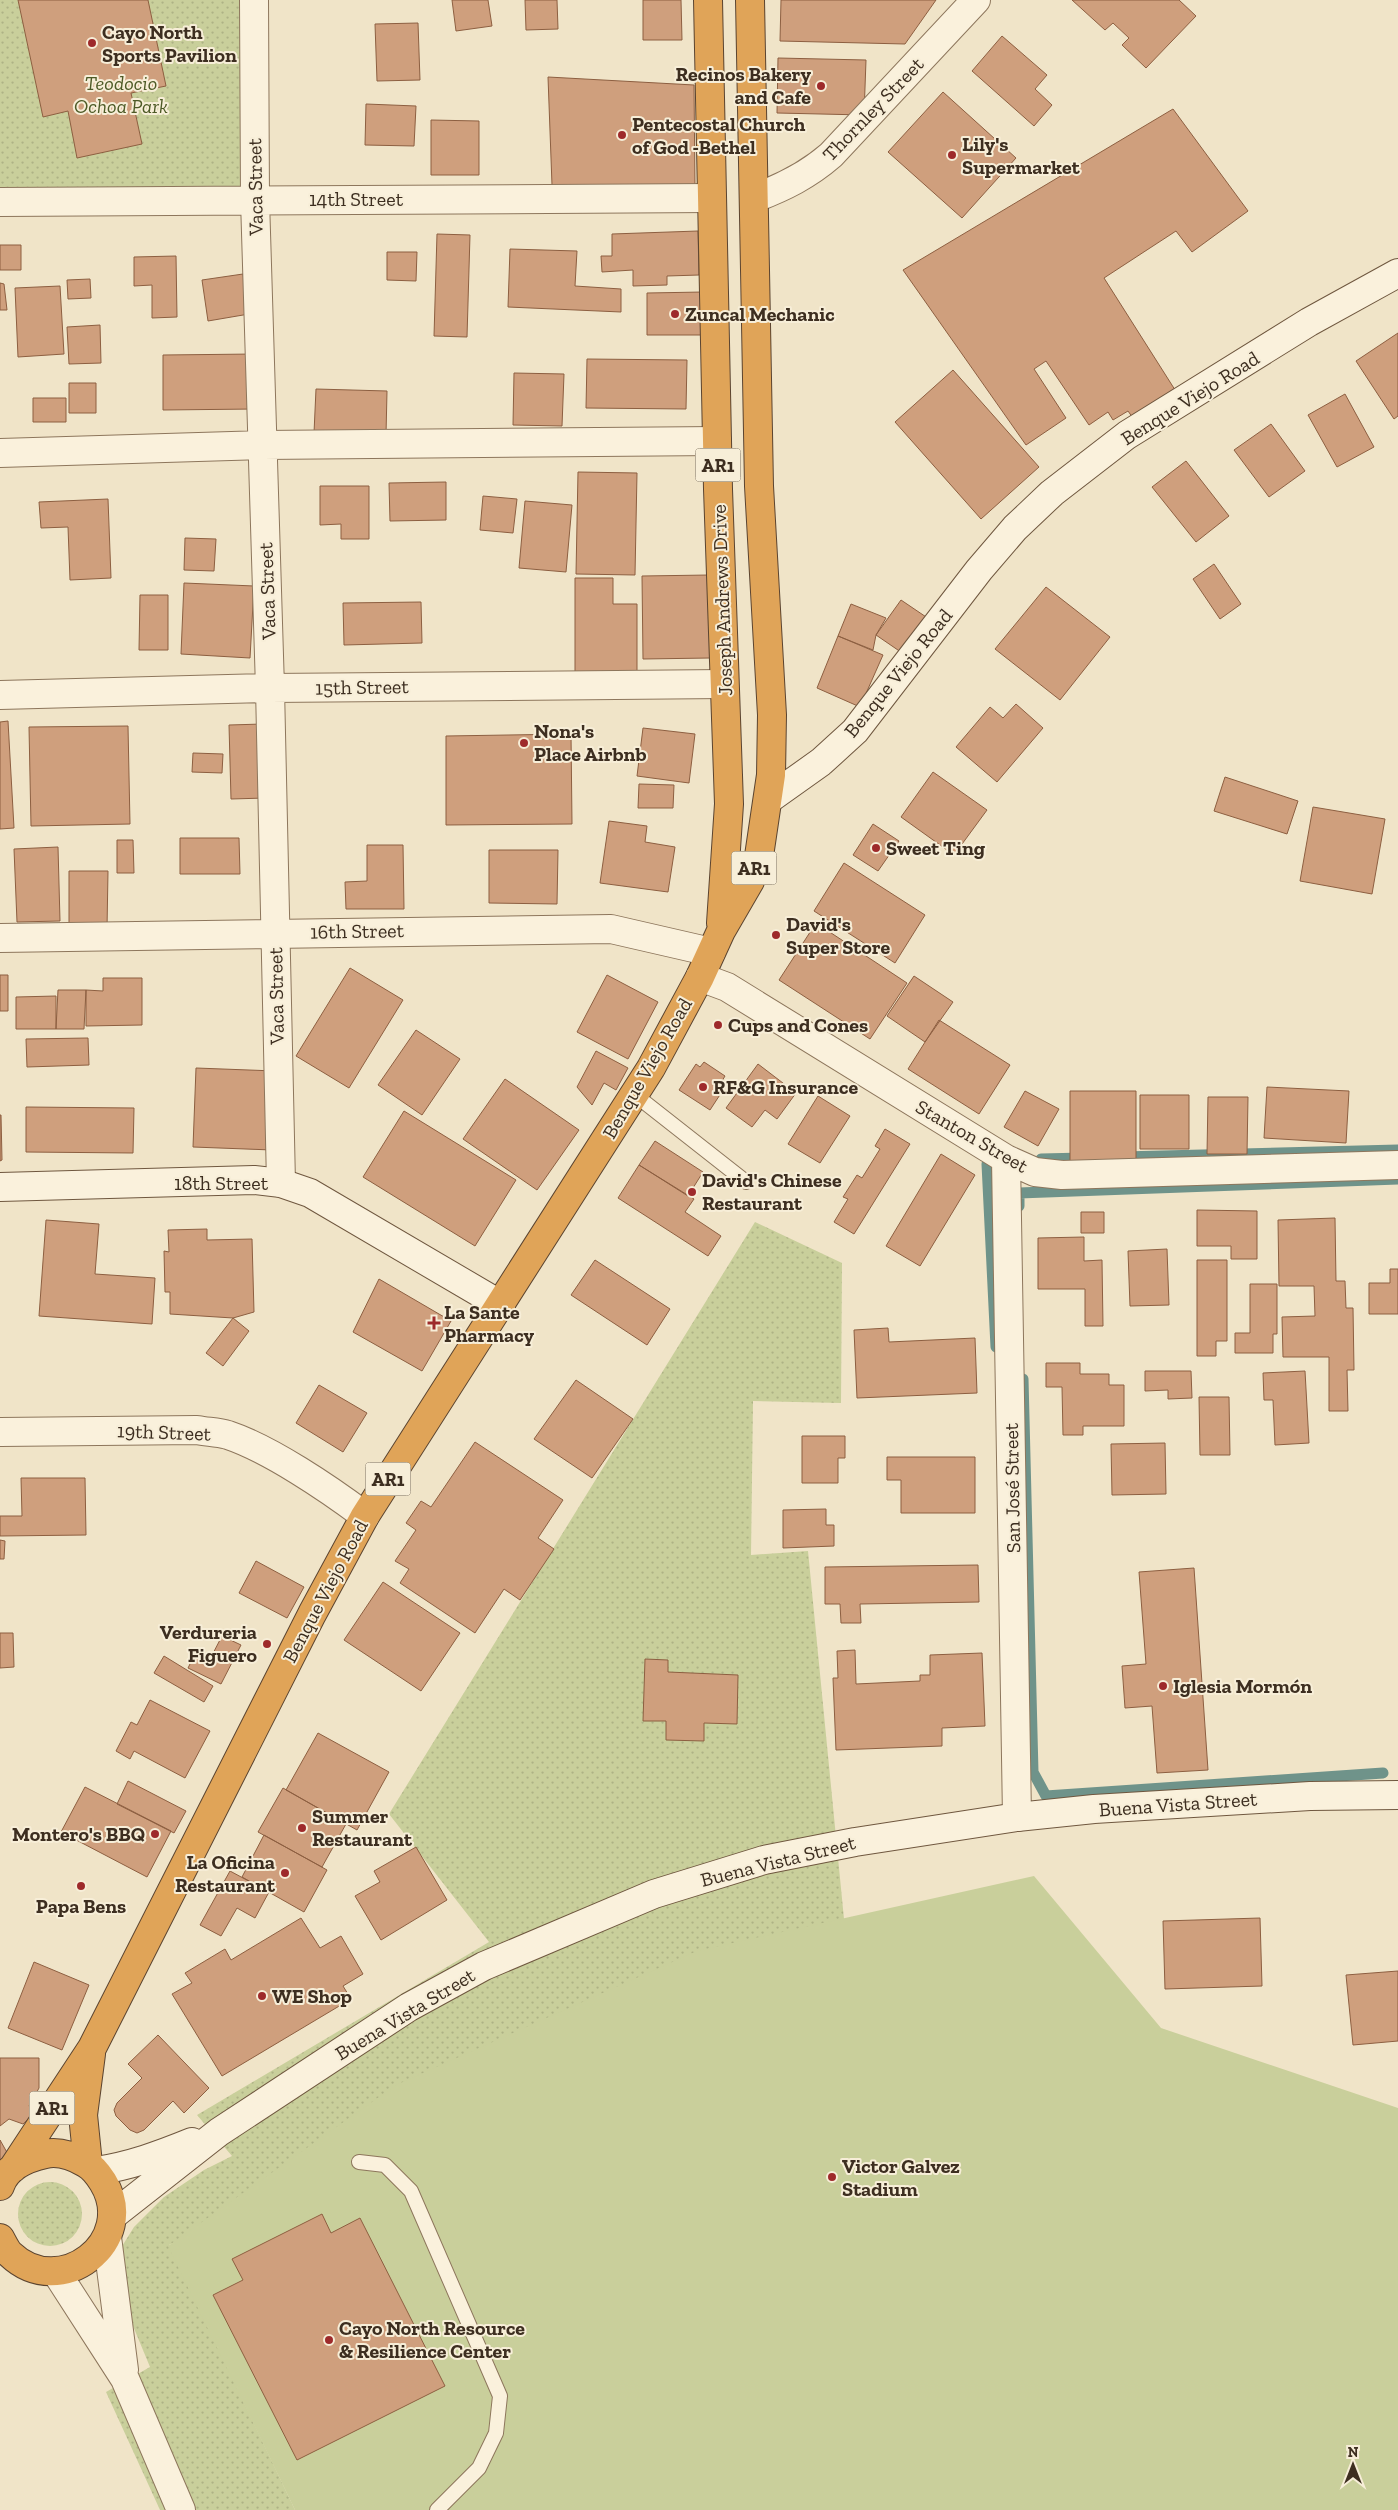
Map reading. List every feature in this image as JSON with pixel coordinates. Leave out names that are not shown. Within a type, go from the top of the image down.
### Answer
[{"type":"highway","name":"Joseph Andrews Drive","points":[[708,0],[717,441],[729,804],[716,941]]},
{"type":"highway","name":"Joseph Andrews Drive","points":[[750,0],[759,486],[772,716],[769,799]]},
{"type":"highway","name":"Benque Viejo Road","points":[[4,2180],[92,2048],[312,1614],[365,1516],[651,1068],[700,977],[716,941],[750,881],[759,856],[769,799]]},
{"type":"highway","name":"Benque Viejo Road","points":[[92,2048],[83,2115],[92,2168]]},
{"type":"highway","points":[[0,2269],[44,2270],[77,2267],[95,2254],[110,2226],[109,2192],[92,2168],[70,2155],[50,2153],[30,2158],[4,2180]]},
{"type":"highway","points":[[0,2238],[10,2254],[44,2270]]},
{"type":"street","name":"Vaca Street","points":[[254,0],[255,200],[270,688],[281,1183]]},
{"type":"street","name":"Thornley Street","points":[[755,198],[788,185],[812,172],[832,155],[976,0]]},
{"type":"street","name":"14th Street","points":[[0,202],[712,198]]},
{"type":"street","name":"Benque Viejo Road","points":[[769,799],[821,762],[855,731],[979,570],[1015,528],[1052,493],[1128,435],[1309,322],[1398,273]]},
{"type":"street","points":[[0,453],[263,445],[717,441]]},
{"type":"street","name":"15th Street","points":[[0,695],[270,688],[724,684]]},
{"type":"street","name":"16th Street","points":[[0,938],[275,932],[611,929],[716,941]]},
{"type":"street","name":"Stanton Street","points":[[700,977],[728,987],[1006,1159],[1035,1172],[1062,1175],[1398,1165]]},
{"type":"street","name":"San José Street","points":[[1006,1159],[1017,1817]]},
{"type":"street","name":"18th Street","points":[[0,1187],[254,1180],[281,1183],[310,1193],[501,1305]]},
{"type":"street","name":"19th Street","points":[[0,1432],[197,1430],[226,1435],[251,1444],[337,1495],[365,1516]]},
{"type":"street","name":"Buena Vista Street","points":[[110,2226],[219,2132],[409,2007],[484,1966],[654,1894],[764,1860],[855,1842],[1017,1817],[1094,1809],[1300,1796],[1398,1795]]},
{"type":"street","name":"Buena Vista Street","points":[[92,2168],[121,2168],[219,2132]]},
{"type":"street","points":[[110,2226],[125,2379]]},
{"type":"street","points":[[44,2270],[125,2379],[176,2506]]},
{"type":"lane","points":[[634,1094],[746,1182]]},
{"type":"lane","points":[[359,2162],[385,2165],[411,2191],[500,2396],[496,2433],[479,2468],[437,2510]]},
{"type":"green space","name":"Teodocio Ochoa Park","points":[[0,0],[242,0],[243,189],[0,191]]},
{"type":"green space","points":[[755,1222],[842,1263],[841,1403],[753,1401],[751,1555],[808,1551],[844,1919],[169,2245],[295,2510],[160,2510],[106,2392],[150,2367],[126,2309],[119,2251],[134,2227],[164,2197],[204,2170],[232,2156],[197,2115],[489,1942],[389,1814]]},
{"type":"green space","name":"Victor Galvez Stadium","points":[[1034,1876],[1161,2028],[1398,2108],[1398,2510],[295,2510],[168,2246],[396,2085],[697,1951]]},
{"type":"green space","points":[[44,2182],[56,2182],[73,2191],[80,2202],[82,2214],[80,2226],[73,2237],[56,2246],[44,2246],[32,2241],[23,2232],[18,2220],[18,2208],[23,2196],[32,2187]]},
{"type":"building","name":"Cayo North Sports Pavilion","points":[[18,0],[148,0],[166,86],[131,93],[142,144],[77,158],[68,111],[43,117]]},
{"type":"building","points":[[452,0],[488,0],[492,26],[456,31]]},
{"type":"building","points":[[525,0],[557,0],[558,29],[526,30]]},
{"type":"building","points":[[643,0],[681,0],[682,40],[643,40]]},
{"type":"building","points":[[781,0],[936,0],[905,44],[780,41]]},
{"type":"building","points":[[1072,0],[1179,0],[1196,16],[1146,68],[1122,45],[1129,38],[1113,23],[1105,30]]},
{"type":"building","points":[[418,23],[420,80],[377,81],[375,24]]},
{"type":"building","points":[[1002,36],[1047,75],[1035,89],[1052,105],[1034,126],[972,71]]},
{"type":"building","name":"Recinos Bakery and Cafe","points":[[778,58],[866,60],[864,115],[777,113]]},
{"type":"building","name":"Pentecostal Church of God -Bethel","points":[[548,77],[694,85],[695,188],[552,185]]},
{"type":"building","name":"Lily's Supermarket","points":[[943,92],[1016,158],[962,218],[888,152]]},
{"type":"building","points":[[366,104],[416,106],[414,146],[365,145]]},
{"type":"building","points":[[1173,109],[1248,211],[1192,252],[1176,231],[1104,278],[1177,393],[1135,421],[1128,411],[1113,420],[1108,412],[1089,425],[1046,361],[1034,369],[1066,418],[1026,445],[903,270]]},
{"type":"building","points":[[431,120],[479,121],[479,175],[431,175]]},
{"type":"building","points":[[698,231],[699,275],[667,276],[667,285],[633,286],[633,270],[602,272],[601,256],[612,256],[612,234]]},
{"type":"building","points":[[437,234],[470,235],[467,337],[434,336]]},
{"type":"building","points":[[0,245],[21,245],[21,270],[0,270]]},
{"type":"building","points":[[510,249],[577,251],[575,286],[621,289],[621,312],[508,307]]},
{"type":"building","points":[[387,252],[417,252],[416,281],[387,280]]},
{"type":"building","points":[[176,256],[177,317],[152,318],[152,285],[134,286],[134,257]]},
{"type":"building","points":[[243,274],[249,314],[208,321],[202,280]]},
{"type":"building","points":[[90,279],[91,298],[68,299],[67,280]]},
{"type":"building","points":[[0,283],[4,284],[7,310],[0,310]]},
{"type":"building","points":[[60,286],[64,354],[18,357],[15,288]]},
{"type":"building","name":"Zuncal Mechanic","points":[[703,292],[703,335],[647,335],[647,293]]},
{"type":"building","points":[[100,325],[101,363],[69,364],[67,327]]},
{"type":"building","points":[[1398,333],[1398,416],[1394,419],[1356,361]]},
{"type":"building","points":[[255,354],[255,409],[163,410],[163,355]]},
{"type":"building","points":[[587,359],[687,360],[686,409],[586,408]]},
{"type":"building","points":[[953,370],[1039,467],[981,519],[895,422]]},
{"type":"building","points":[[514,373],[564,374],[562,426],[513,425]]},
{"type":"building","points":[[69,383],[96,383],[96,413],[69,413]]},
{"type":"building","points":[[316,389],[387,391],[386,435],[314,433]]},
{"type":"building","points":[[1345,394],[1374,447],[1337,467],[1308,415]]},
{"type":"building","points":[[33,398],[66,398],[66,422],[33,422]]},
{"type":"building","points":[[1271,424],[1305,471],[1269,497],[1234,450]]},
{"type":"building","points":[[1186,461],[1229,516],[1196,542],[1152,487]]},
{"type":"building","points":[[578,472],[637,473],[635,575],[576,574]]},
{"type":"building","points":[[446,482],[446,520],[390,521],[389,483]]},
{"type":"building","points":[[320,486],[369,486],[369,539],[341,539],[341,524],[320,525]]},
{"type":"building","points":[[483,496],[517,499],[513,533],[480,530]]},
{"type":"building","points":[[108,499],[111,578],[70,580],[68,527],[41,528],[39,502]]},
{"type":"building","points":[[525,501],[572,505],[566,572],[519,568]]},
{"type":"building","points":[[185,538],[216,539],[214,571],[184,570]]},
{"type":"building","points":[[1214,564],[1241,604],[1220,619],[1193,579]]},
{"type":"building","points":[[709,575],[710,658],[643,659],[642,576]]},
{"type":"building","points":[[575,578],[613,578],[613,604],[637,604],[637,673],[575,673]]},
{"type":"building","points":[[184,583],[254,586],[250,658],[181,654]]},
{"type":"building","points":[[1046,587],[1110,637],[1060,700],[995,649]]},
{"type":"building","points":[[140,595],[168,595],[168,650],[139,650]]},
{"type":"building","points":[[901,600],[935,623],[911,659],[876,635]]},
{"type":"building","points":[[421,602],[422,643],[344,645],[343,603]]},
{"type":"building","points":[[851,604],[886,618],[876,635],[873,650],[838,636]]},
{"type":"building","points":[[838,636],[883,655],[860,707],[817,688]]},
{"type":"building","points":[[1016,704],[1043,728],[997,782],[956,747],[990,707],[1003,718]]},
{"type":"building","points":[[8,721],[14,828],[0,829],[0,722]]},
{"type":"building","points":[[263,724],[266,798],[231,799],[229,725]]},
{"type":"building","points":[[128,726],[130,824],[31,826],[29,727]]},
{"type":"building","points":[[643,728],[695,734],[689,783],[637,776]]},
{"type":"building","points":[[571,734],[572,824],[446,825],[446,736]]},
{"type":"building","points":[[193,753],[223,754],[222,773],[192,772]]},
{"type":"building","points":[[933,772],[987,810],[954,855],[901,817]]},
{"type":"building","points":[[1225,777],[1298,801],[1287,834],[1214,811]]},
{"type":"building","points":[[639,784],[674,785],[673,808],[638,808]]},
{"type":"building","points":[[1313,807],[1385,819],[1372,894],[1300,881]]},
{"type":"building","points":[[609,821],[647,826],[645,842],[675,847],[668,892],[600,883]]},
{"type":"building","name":"Sweet Ting","points":[[873,824],[899,841],[878,871],[853,855]]},
{"type":"building","points":[[180,838],[239,838],[240,874],[180,874]]},
{"type":"building","points":[[117,840],[133,840],[134,873],[117,873]]},
{"type":"building","points":[[367,845],[403,845],[404,909],[346,909],[345,882],[367,881]]},
{"type":"building","points":[[58,847],[60,921],[17,922],[14,849]]},
{"type":"building","points":[[489,850],[558,850],[557,904],[489,903]]},
{"type":"building","points":[[844,863],[925,915],[895,963],[814,911]]},
{"type":"building","points":[[69,871],[108,871],[107,929],[69,929]]},
{"type":"building","points":[[816,923],[907,983],[870,1039],[779,980]]},
{"type":"building","points":[[350,968],[403,1000],[349,1088],[296,1056]]},
{"type":"building","points":[[0,975],[8,975],[8,1011],[0,1011]]},
{"type":"building","points":[[607,975],[658,1002],[628,1059],[577,1032]]},
{"type":"building","points":[[914,976],[953,1002],[925,1042],[887,1016]]},
{"type":"building","points":[[103,978],[142,978],[142,1025],[86,1026],[86,990],[103,991]]},
{"type":"building","points":[[58,990],[86,990],[84,1029],[56,1029]]},
{"type":"building","points":[[56,996],[56,1029],[16,1029],[16,997]]},
{"type":"building","points":[[939,1020],[1010,1065],[979,1114],[908,1069]]},
{"type":"building","points":[[416,1030],[460,1059],[422,1115],[378,1085]]},
{"type":"building","points":[[88,1038],[89,1065],[27,1067],[26,1039]]},
{"type":"building","points":[[596,1051],[628,1068],[616,1090],[604,1083],[592,1105],[577,1087]]},
{"type":"building","name":"RF&G Insurance","points":[[704,1062],[725,1076],[722,1081],[727,1084],[710,1110],[679,1090],[696,1064],[700,1067]]},
{"type":"building","points":[[758,1064],[796,1093],[777,1119],[765,1110],[752,1127],[726,1108]]},
{"type":"building","points":[[196,1068],[275,1071],[272,1150],[193,1147]]},
{"type":"building","points":[[505,1079],[579,1130],[537,1190],[463,1139]]},
{"type":"building","points":[[1267,1087],[1349,1091],[1346,1143],[1264,1138]]},
{"type":"building","points":[[1025,1091],[1059,1109],[1038,1146],[1004,1127]]},
{"type":"building","points":[[1070,1091],[1136,1091],[1136,1162],[1070,1162]]},
{"type":"building","points":[[1140,1095],[1189,1095],[1189,1149],[1140,1149]]},
{"type":"building","points":[[818,1096],[850,1116],[820,1163],[788,1144]]},
{"type":"building","points":[[1208,1097],[1248,1097],[1247,1154],[1207,1154]]},
{"type":"building","points":[[26,1107],[134,1108],[133,1153],[26,1152]]},
{"type":"building","points":[[404,1111],[516,1180],[475,1246],[363,1177]]},
{"type":"building","points":[[0,1115],[2,1160],[0,1161]]},
{"type":"building","points":[[885,1129],[910,1144],[854,1234],[834,1222],[848,1199],[843,1197],[857,1175],[862,1178],[880,1149],[875,1146]]},
{"type":"building","points":[[655,1141],[703,1172],[688,1196],[639,1165]]},
{"type":"building","points":[[941,1154],[975,1175],[920,1266],[886,1246]]},
{"type":"building","points":[[639,1165],[694,1199],[685,1212],[721,1236],[708,1256],[618,1198]]},
{"type":"building","points":[[1197,1210],[1257,1211],[1257,1259],[1231,1259],[1231,1246],[1197,1246]]},
{"type":"building","points":[[1081,1212],[1104,1212],[1104,1233],[1081,1233]]},
{"type":"building","points":[[1335,1218],[1336,1281],[1345,1281],[1346,1308],[1353,1308],[1354,1370],[1347,1370],[1348,1411],[1329,1411],[1329,1357],[1283,1357],[1282,1317],[1315,1316],[1314,1286],[1279,1286],[1278,1220]]},
{"type":"building","points":[[46,1220],[99,1224],[95,1274],[155,1278],[152,1324],[39,1316]]},
{"type":"building","points":[[207,1229],[207,1240],[252,1239],[254,1312],[233,1318],[170,1314],[170,1292],[165,1292],[164,1251],[169,1252],[168,1230]]},
{"type":"building","points":[[1084,1237],[1084,1261],[1102,1260],[1103,1326],[1085,1326],[1085,1289],[1038,1289],[1038,1238]]},
{"type":"building","points":[[1167,1249],[1169,1305],[1130,1306],[1128,1251]]},
{"type":"building","points":[[595,1260],[670,1309],[647,1345],[571,1295]]},
{"type":"building","points":[[1197,1260],[1227,1260],[1227,1341],[1216,1341],[1216,1356],[1197,1356]]},
{"type":"building","points":[[1390,1269],[1398,1269],[1398,1314],[1369,1314],[1369,1283],[1390,1283]]},
{"type":"building","points":[[379,1279],[451,1321],[422,1371],[353,1332]]},
{"type":"building","points":[[1250,1284],[1277,1284],[1277,1334],[1273,1334],[1273,1353],[1235,1353],[1235,1333],[1250,1333]]},
{"type":"building","points":[[233,1318],[249,1331],[223,1366],[206,1353]]},
{"type":"building","points":[[888,1328],[889,1342],[975,1338],[977,1393],[857,1398],[854,1330]]},
{"type":"building","points":[[1046,1363],[1080,1363],[1080,1374],[1109,1374],[1109,1385],[1124,1385],[1124,1426],[1083,1426],[1083,1435],[1063,1435],[1062,1387],[1046,1387]]},
{"type":"building","points":[[1145,1371],[1191,1371],[1192,1398],[1168,1399],[1168,1390],[1145,1391]]},
{"type":"building","points":[[1305,1371],[1309,1443],[1275,1445],[1273,1400],[1264,1400],[1263,1373]]},
{"type":"building","points":[[576,1380],[633,1419],[592,1478],[534,1439]]},
{"type":"building","points":[[319,1385],[367,1413],[343,1452],[296,1423]]},
{"type":"building","points":[[1199,1397],[1229,1397],[1230,1455],[1200,1455]]},
{"type":"building","points":[[802,1436],[845,1436],[845,1458],[838,1458],[838,1483],[802,1483]]},
{"type":"building","points":[[475,1442],[563,1500],[538,1538],[554,1549],[520,1600],[504,1589],[475,1633],[400,1583],[409,1569],[395,1561],[416,1530],[406,1523],[421,1501],[431,1507]]},
{"type":"building","points":[[1165,1443],[1166,1494],[1112,1495],[1111,1444]]},
{"type":"building","points":[[887,1457],[975,1457],[975,1513],[901,1513],[901,1480],[887,1480]]},
{"type":"building","points":[[21,1478],[85,1478],[86,1535],[0,1536],[0,1516],[22,1516]]},
{"type":"building","points":[[826,1509],[826,1525],[834,1525],[834,1546],[783,1548],[783,1510]]},
{"type":"building","points":[[0,1540],[5,1541],[4,1559],[0,1559]]},
{"type":"building","points":[[256,1561],[304,1587],[287,1618],[239,1593]]},
{"type":"building","points":[[978,1565],[979,1602],[860,1604],[861,1623],[841,1623],[840,1604],[825,1604],[825,1567]]},
{"type":"building","name":"Iglesia Mormón","points":[[1194,1568],[1208,1770],[1157,1773],[1152,1706],[1125,1708],[1122,1666],[1146,1664],[1139,1572]]},
{"type":"building","points":[[383,1582],[460,1633],[421,1691],[344,1640]]},
{"type":"building","points":[[0,1633],[13,1633],[14,1667],[0,1668]]},
{"type":"building","points":[[222,1636],[241,1645],[221,1684],[188,1668],[194,1656],[208,1663]]},
{"type":"building","points":[[855,1650],[856,1684],[920,1681],[920,1675],[930,1675],[930,1655],[982,1653],[985,1726],[942,1728],[942,1746],[836,1750],[833,1678],[838,1678],[837,1651]]},
{"type":"building","points":[[164,1656],[213,1686],[204,1702],[154,1673]]},
{"type":"building","points":[[645,1659],[668,1660],[668,1672],[738,1675],[737,1724],[704,1723],[704,1741],[666,1740],[666,1721],[643,1721]]},
{"type":"building","points":[[150,1700],[210,1731],[185,1778],[134,1751],[130,1759],[116,1751],[131,1722],[137,1725]]},
{"type":"building","points":[[318,1733],[389,1772],[357,1830],[286,1790]]},
{"type":"building","points":[[128,1781],[186,1811],[174,1833],[117,1804]]},
{"type":"building","points":[[85,1787],[171,1831],[147,1877],[61,1832]]},
{"type":"building","name":"Summer Restaurant","points":[[283,1788],[346,1824],[322,1867],[258,1832]]},
{"type":"building","name":"La Oficina Restaurant","points":[[264,1835],[327,1870],[304,1912],[242,1877]]},
{"type":"building","points":[[416,1847],[447,1900],[381,1940],[355,1896],[380,1882],[374,1871]]},
{"type":"building","points":[[230,1871],[269,1892],[255,1918],[237,1908],[221,1936],[200,1925]]},
{"type":"building","name":"WE Shop","points":[[301,1918],[320,1948],[341,1936],[363,1974],[343,1986],[351,1999],[222,2076],[172,1994],[192,1983],[185,1973],[225,1949],[231,1960]]},
{"type":"building","points":[[1260,1918],[1262,1986],[1165,1989],[1163,1921]]},
{"type":"building","points":[[34,1962],[89,1985],[62,2050],[8,2028]]},
{"type":"building","points":[[1398,1971],[1398,2041],[1353,2045],[1346,1975]]},
{"type":"building","points":[[158,2035],[209,2088],[184,2113],[173,2101],[144,2130],[137,2133],[130,2130],[116,2116],[114,2110],[117,2103],[142,2078],[128,2064]]},
{"type":"building","points":[[0,2058],[39,2058],[39,2088],[29,2106],[35,2113],[23,2124],[9,2119],[0,2126]]},
{"type":"building","points":[[0,2140],[9,2156],[0,2162]]},
{"type":"building","name":"Cayo North Resource & Resilience Center","points":[[322,2214],[331,2233],[360,2218],[445,2386],[297,2460],[213,2295],[243,2280],[232,2259]]},
{"type":"waterway","points":[[1122,1157],[1398,1150]]},
{"type":"waterway","points":[[1041,1159],[1084,1158]]},
{"type":"waterway","points":[[987,1164],[996,1347]]},
{"type":"waterway","points":[[1019,1206],[1019,1193],[1398,1179]]},
{"type":"waterway","points":[[1023,1379],[1033,1772],[1046,1796],[1383,1773]]},
{"type":"place","name":"Cayo North Sports Pavilion","points":[[92,43]]},
{"type":"place","name":"Recinos Bakery and Cafe","points":[[821,86]]},
{"type":"place","name":"Pentecostal Church of God -Bethel","points":[[622,135]]},
{"type":"place","name":"Lily's Supermarket","points":[[952,155]]},
{"type":"place","name":"Zuncal Mechanic","points":[[675,314]]},
{"type":"place","name":"Nona's Place Airbnb","points":[[524,743]]},
{"type":"place","name":"Sweet Ting","points":[[876,848]]},
{"type":"place","name":"David's Super Store","points":[[776,935]]},
{"type":"place","name":"Cups and Cones","points":[[718,1025]]},
{"type":"place","name":"RF&G Insurance","points":[[703,1087]]},
{"type":"place","name":"David's Chinese Restaurant","points":[[692,1192]]},
{"type":"place","name":"La Sante Pharmacy","points":[[434,1323]]},
{"type":"place","name":"Verdureria Figuero","points":[[267,1644]]},
{"type":"place","name":"Iglesia Mormón","points":[[1163,1686]]},
{"type":"place","name":"Summer Restaurant","points":[[302,1828]]},
{"type":"place","name":"Montero's BBQ","points":[[155,1834]]},
{"type":"place","name":"La Oficina Restaurant","points":[[285,1873]]},
{"type":"place","name":"Papa Bens","points":[[81,1886]]},
{"type":"place","name":"WE Shop","points":[[262,1996]]},
{"type":"place","name":"Victor Galvez Stadium","points":[[832,2177]]},
{"type":"place","name":"Cayo North Resource & Resilience Center","points":[[329,2340]]}]
